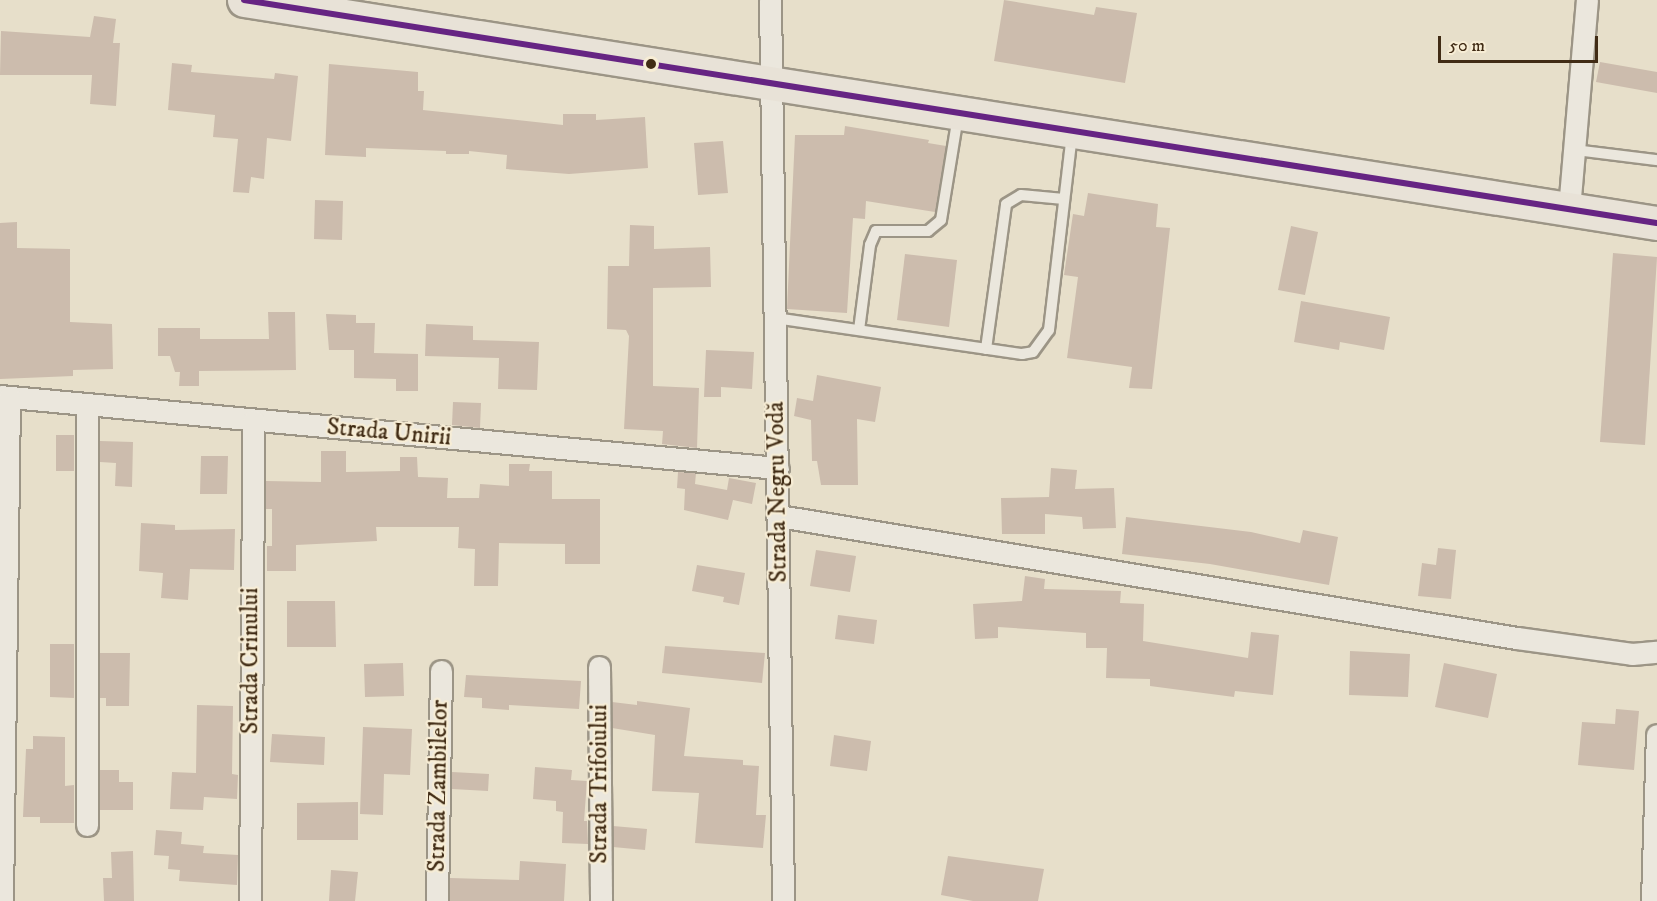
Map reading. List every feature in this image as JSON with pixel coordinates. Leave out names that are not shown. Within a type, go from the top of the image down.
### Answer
[{"type":"main road","points":[[244,0],[374,10],[769,83],[1657,223]]},
{"type":"street","name":"Strada Negru Vodă","points":[[770,0],[769,83],[779,516],[783,901]]},
{"type":"street","points":[[1569,209],[1587,0]]},
{"type":"street","points":[[2,901],[4,397]]},
{"type":"street","name":"Strada Unirii","points":[[4,397],[253,422],[778,468]]},
{"type":"street","points":[[87,405],[87,825]]},
{"type":"street","name":"Strada Crinului","points":[[250,901],[253,422]]},
{"type":"street","points":[[779,516],[1528,640],[1632,654],[1657,652]]},
{"type":"street","name":"Strada Trifoiului","points":[[599,667],[601,901]]},
{"type":"street","name":"Strada Zambilelor","points":[[437,901],[441,671]]},
{"type":"street","points":[[1652,901],[1657,735]]},
{"type":"lane","points":[[859,330],[870,245],[876,231],[928,231],[941,220],[958,113]]},
{"type":"lane","points":[[775,318],[1022,354],[1033,352],[1044,342],[1049,330],[1072,131]]},
{"type":"lane","points":[[1575,150],[1657,160]]},
{"type":"lane","points":[[986,349],[1006,204],[1021,195],[1064,199]]},
{"type":"building","points":[[1004,0],[1094,15],[1096,7],[1137,13],[1125,83],[994,61]]},
{"type":"building","points":[[94,16],[116,19],[113,43],[120,43],[116,106],[90,104],[92,75],[0,75],[1,31],[90,37]]},
{"type":"building","points":[[1600,62],[1657,72],[1657,93],[1596,82]]},
{"type":"building","points":[[172,63],[192,65],[191,72],[274,79],[275,73],[298,76],[291,141],[267,138],[264,179],[251,177],[249,193],[233,192],[238,139],[213,137],[215,115],[168,110]]},
{"type":"building","points":[[329,64],[418,72],[418,91],[424,91],[423,110],[563,125],[563,114],[596,114],[596,120],[645,117],[648,168],[569,174],[506,169],[507,155],[469,151],[469,154],[446,154],[446,151],[366,148],[366,157],[325,155]]},
{"type":"building","points":[[845,126],[929,140],[928,143],[946,146],[935,212],[866,201],[865,219],[853,218],[847,313],[787,309],[795,135],[844,135]]},
{"type":"building","points":[[723,141],[728,193],[698,195],[694,143]]},
{"type":"building","points":[[1088,193],[1158,204],[1156,227],[1170,228],[1152,389],[1129,388],[1132,367],[1067,358],[1078,277],[1064,275],[1073,214],[1084,216]]},
{"type":"building","points":[[315,200],[343,201],[342,240],[314,239]]},
{"type":"building","points":[[17,222],[17,248],[70,249],[70,322],[112,324],[113,369],[73,370],[73,376],[0,379],[0,223]]},
{"type":"building","points":[[630,225],[654,226],[654,249],[710,247],[711,287],[653,288],[653,386],[699,388],[697,448],[662,444],[663,431],[624,429],[629,336],[626,330],[607,329],[608,266],[629,266]]},
{"type":"building","points":[[1291,226],[1318,232],[1305,295],[1278,290]]},
{"type":"building","points":[[1613,253],[1657,257],[1645,445],[1600,442]]},
{"type":"building","points":[[905,254],[957,260],[949,327],[897,320]]},
{"type":"building","points":[[1301,301],[1390,317],[1384,350],[1340,342],[1339,350],[1294,342]]},
{"type":"building","points":[[268,312],[295,312],[296,370],[199,371],[199,386],[179,386],[180,372],[175,372],[170,356],[158,356],[158,328],[200,328],[200,339],[269,339]]},
{"type":"building","points":[[326,314],[356,315],[356,323],[375,323],[374,353],[418,354],[418,391],[396,391],[396,379],[354,378],[354,350],[329,350]]},
{"type":"building","points":[[426,324],[473,326],[473,340],[539,342],[537,390],[498,389],[499,358],[425,356]]},
{"type":"building","points":[[706,350],[754,352],[752,389],[721,387],[721,397],[704,397]]},
{"type":"building","points":[[817,375],[881,387],[875,422],[857,419],[858,485],[821,485],[817,461],[812,461],[811,420],[794,416],[797,398],[813,401]]},
{"type":"building","points":[[453,402],[481,403],[480,428],[452,425]]},
{"type":"building","points":[[56,435],[74,435],[74,471],[56,471]]},
{"type":"building","points":[[100,441],[133,442],[132,487],[115,486],[116,463],[100,462]]},
{"type":"building","points":[[321,451],[346,451],[346,472],[400,471],[400,457],[417,457],[418,477],[448,478],[447,498],[479,498],[480,484],[509,486],[509,464],[530,464],[529,471],[552,471],[552,499],[600,499],[600,564],[565,564],[565,544],[499,543],[498,586],[474,586],[475,549],[458,548],[459,527],[376,527],[377,541],[296,545],[296,571],[267,571],[267,546],[272,546],[272,509],[266,509],[266,481],[321,482]]},
{"type":"building","points":[[201,456],[228,456],[227,494],[200,494]]},
{"type":"building","points":[[1051,468],[1077,470],[1075,489],[1114,488],[1116,528],[1083,529],[1082,517],[1045,514],[1045,534],[1002,534],[1001,498],[1049,497]]},
{"type":"building","points":[[678,472],[696,473],[695,484],[727,490],[729,478],[756,483],[752,504],[733,500],[728,520],[684,510],[685,489],[677,488]]},
{"type":"building","points":[[1126,517],[1251,532],[1300,543],[1303,530],[1338,537],[1329,585],[1210,564],[1122,554]]},
{"type":"building","points":[[141,523],[175,525],[175,530],[235,529],[234,570],[190,569],[188,600],[161,598],[163,573],[139,571]]},
{"type":"building","points":[[1438,548],[1456,550],[1451,599],[1418,596],[1422,563],[1436,565]]},
{"type":"building","points":[[816,550],[856,556],[850,592],[810,586]]},
{"type":"building","points":[[697,565],[745,573],[739,605],[723,602],[724,597],[692,591]]},
{"type":"building","points":[[1025,576],[1045,579],[1044,589],[1121,591],[1120,603],[1144,604],[1143,641],[1248,658],[1251,632],[1279,635],[1273,695],[1235,691],[1234,697],[1150,686],[1150,679],[1106,678],[1107,648],[1086,648],[1086,633],[998,627],[998,638],[975,639],[973,604],[1022,601]]},
{"type":"building","points":[[287,601],[335,601],[336,647],[287,647]]},
{"type":"building","points":[[838,615],[877,620],[874,644],[835,639]]},
{"type":"building","points":[[50,644],[74,644],[74,698],[50,697]]},
{"type":"building","points":[[665,646],[765,653],[762,683],[662,673]]},
{"type":"building","points":[[1350,651],[1410,654],[1408,697],[1349,695]]},
{"type":"building","points":[[100,653],[130,653],[129,706],[106,706],[106,698],[100,698]]},
{"type":"building","points":[[403,663],[404,696],[365,697],[364,664]]},
{"type":"building","points":[[1444,663],[1497,674],[1488,718],[1435,707]]},
{"type":"building","points":[[466,675],[581,681],[579,709],[509,705],[509,710],[482,708],[482,698],[464,697]]},
{"type":"building","points":[[637,701],[690,708],[684,756],[743,760],[743,765],[759,766],[756,815],[766,815],[763,848],[695,843],[699,793],[652,791],[655,735],[612,728],[612,702],[637,705]]},
{"type":"building","points":[[197,705],[233,706],[232,774],[238,775],[237,799],[204,797],[203,810],[170,809],[172,772],[196,773]]},
{"type":"building","points":[[1616,709],[1639,711],[1634,770],[1578,765],[1582,722],[1615,724]]},
{"type":"building","points":[[363,727],[412,729],[410,775],[384,774],[383,815],[360,814]]},
{"type":"building","points":[[272,734],[325,737],[324,765],[270,762]]},
{"type":"building","points":[[834,735],[871,741],[867,771],[830,766]]},
{"type":"building","points":[[33,736],[65,737],[65,786],[74,785],[74,823],[40,823],[40,817],[23,817],[26,749],[33,749]]},
{"type":"building","points":[[535,767],[572,770],[571,780],[587,781],[584,821],[587,821],[588,844],[562,843],[563,812],[556,811],[556,801],[533,799]]},
{"type":"building","points":[[100,770],[119,770],[119,782],[133,782],[133,810],[100,810]]},
{"type":"building","points":[[452,772],[489,774],[488,791],[452,789]]},
{"type":"building","points":[[358,802],[358,840],[297,840],[297,803]]},
{"type":"building","points":[[613,826],[647,829],[645,850],[613,847]]},
{"type":"building","points":[[156,830],[182,832],[181,844],[204,846],[203,853],[238,855],[237,885],[179,881],[180,870],[168,869],[169,856],[154,855]]},
{"type":"building","points":[[133,851],[134,901],[104,901],[103,878],[112,878],[111,852]]},
{"type":"building","points":[[948,856],[1044,869],[1038,901],[973,901],[941,895]]},
{"type":"building","points":[[520,861],[566,864],[564,901],[450,901],[450,878],[519,880]]},
{"type":"building","points":[[331,870],[358,872],[355,901],[329,901]]},
{"type":"transit line","points":[[244,0],[1657,223]]}]
